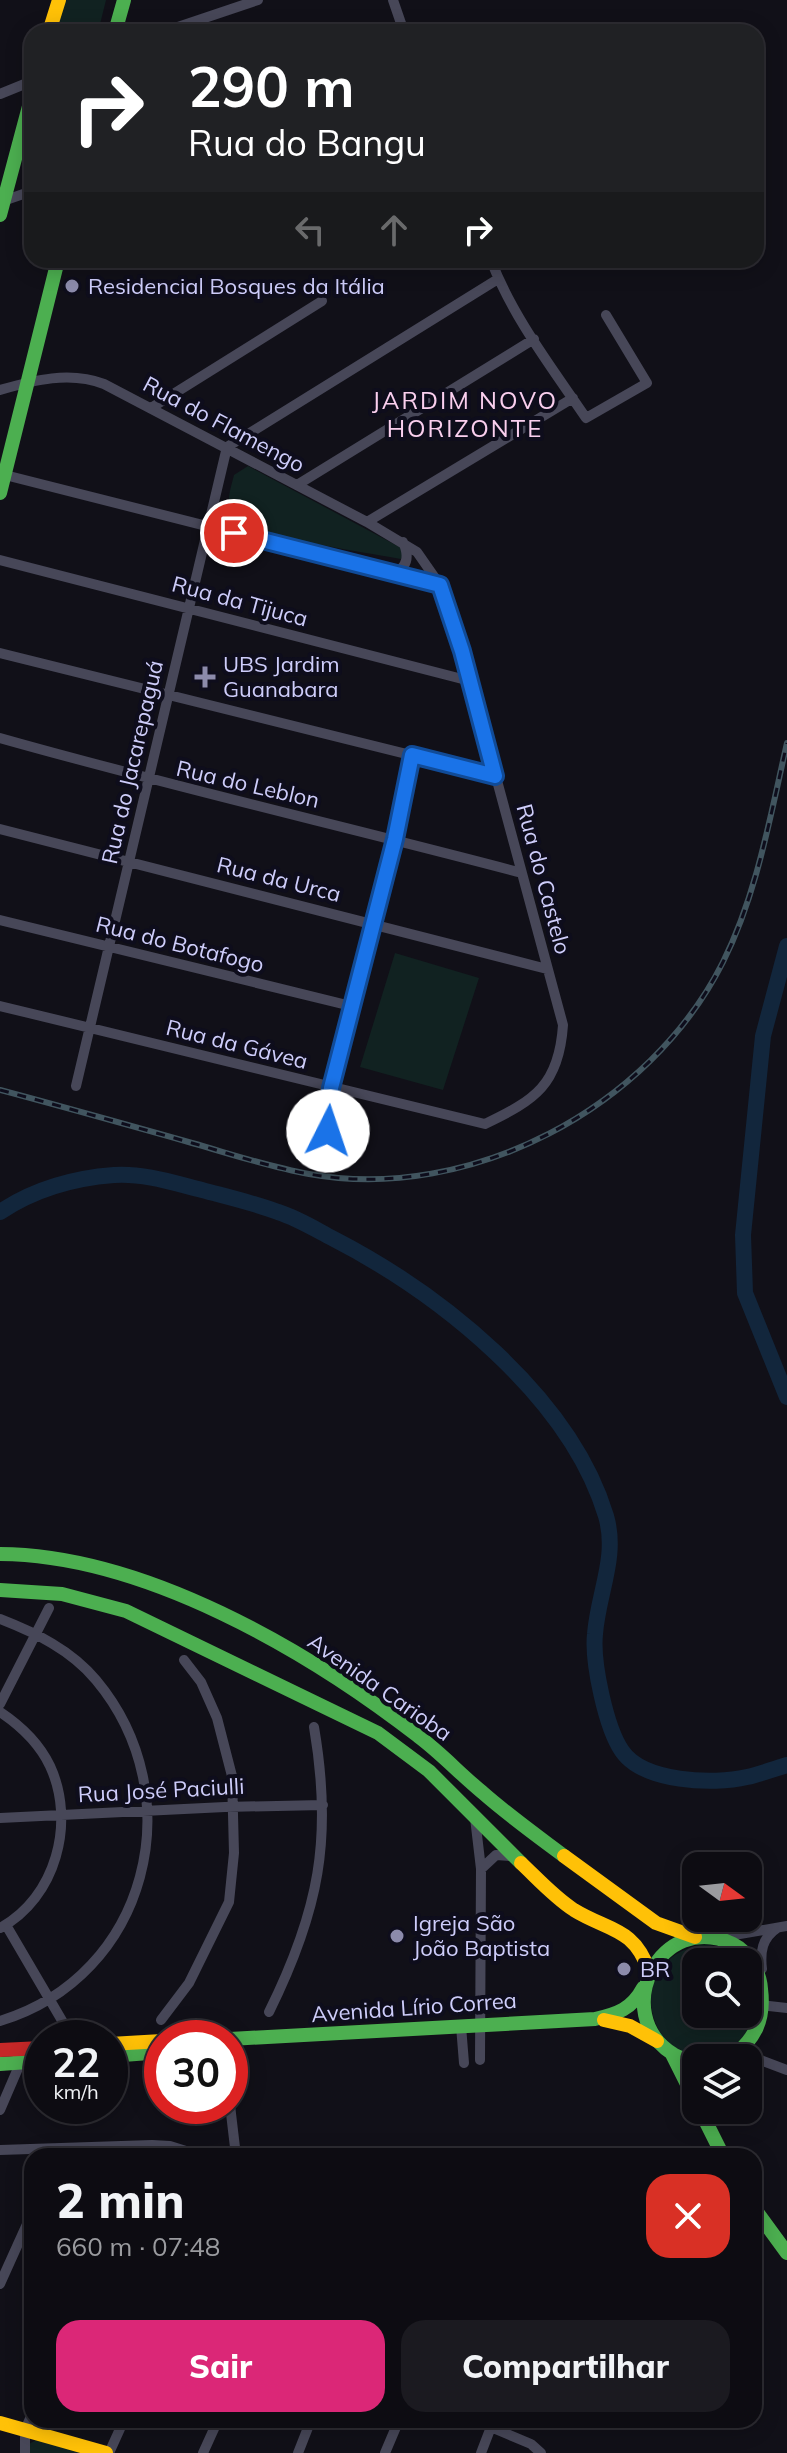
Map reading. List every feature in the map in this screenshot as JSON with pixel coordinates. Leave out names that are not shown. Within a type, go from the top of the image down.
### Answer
[{"type":"main road","points":[[52,24],[59,0]]},
{"type":"main road","points":[[117,24],[124,0]]},
{"type":"main road","points":[[1,206],[24,124]]},
{"type":"main road","points":[[0,493],[2,475],[56,268]]},
{"type":"main road","name":"Avenida Carioba","points":[[0,1554],[58,1557],[95,1566],[208,1606],[241,1621],[277,1641],[409,1729],[492,1801],[620,1898],[656,1923],[695,1937]]},
{"type":"main road","name":"Avenida Carioba","points":[[0,1590],[62,1594],[119,1608],[378,1733],[410,1754],[569,1907],[624,1934],[635,1943],[647,1978]]},
{"type":"main road","points":[[695,1937],[717,1937],[741,1948]]},
{"type":"main road","name":"Avenida Lírio Correa","points":[[248,2038],[595,2019],[621,2014],[630,2009],[661,1955],[695,1937]]},
{"type":"main road","points":[[748,2044],[761,2032],[769,2006],[768,1987],[762,1969]]},
{"type":"main road","points":[[647,1978],[643,2005],[647,2024],[657,2041],[672,2054],[682,2058]]},
{"type":"main road","name":"Avenida Lírio Correa","points":[[595,2019],[630,2026],[657,2041]]},
{"type":"main road","points":[[0,2050],[22,2055]]},
{"type":"main road","points":[[672,2054],[682,2074]]},
{"type":"main road","points":[[0,2064],[22,2055]]},
{"type":"main road","points":[[707,2124],[719,2148]]},
{"type":"main road","points":[[711,2124],[711,2131]]},
{"type":"main road","points":[[762,2219],[787,2253]]},
{"type":"main road","points":[[0,2423],[108,2453]]},
{"type":"street","points":[[193,24],[258,0]]},
{"type":"street","points":[[393,0],[401,24]]},
{"type":"street","points":[[0,94],[24,84]]},
{"type":"street","points":[[1,206],[24,195]]},
{"type":"street","points":[[494,268],[534,339],[586,418],[647,383],[606,315]]},
{"type":"street","points":[[227,447],[498,279]]},
{"type":"street","points":[[151,408],[322,301]]},
{"type":"street","points":[[297,485],[534,339]]},
{"type":"street","name":"Rua do Flamengo","points":[[0,390],[28,382],[85,377],[104,384],[367,522],[417,552]]},
{"type":"street","points":[[367,522],[573,398]]},
{"type":"street","name":"Rua do Jacarepaguá","points":[[76,1086],[227,447]]},
{"type":"street","points":[[2,475],[440,585]]},
{"type":"street","points":[[395,573],[406,562],[407,550],[403,542]]},
{"type":"street","name":"Rua do Castelo","points":[[417,552],[440,585],[470,681],[563,1025],[561,1047],[546,1083]]},
{"type":"street","name":"Rua da Tijuca","points":[[0,560],[470,681]]},
{"type":"street","points":[[0,653],[495,776]]},
{"type":"street","name":"Rua do Leblon","points":[[0,738],[148,780],[522,873]]},
{"type":"street","points":[[328,1131],[331,1088],[395,839],[412,755]]},
{"type":"street","name":"Rua da Urca","points":[[0,829],[547,969]]},
{"type":"street","name":"Rua do Botafogo","points":[[0,920],[351,1006]]},
{"type":"street","name":"Rua da Gávea","points":[[0,1006],[485,1124],[533,1098],[546,1083]]},
{"type":"street","points":[[0,1704],[49,1608]]},
{"type":"street","points":[[0,1619],[37,1633],[68,1653],[95,1678],[117,1707],[134,1740],[149,1812],[147,1849],[139,1885],[124,1919],[104,1950],[79,1977],[49,2000],[0,2021]]},
{"type":"street","points":[[161,2020],[189,1983],[229,1902],[234,1853],[232,1776],[217,1718],[201,1682],[184,1660]]},
{"type":"street","points":[[0,1712],[27,1734],[50,1765],[59,1789],[62,1815],[59,1847],[49,1877],[30,1904],[3,1927],[62,2020]]},
{"type":"street","points":[[269,2012],[293,1964],[311,1912],[321,1859],[321,1766],[314,1727]]},
{"type":"street","name":"Rua José Paciulli","points":[[0,1818],[323,1805]]},
{"type":"street","points":[[475,1818],[481,1869],[480,2060]]},
{"type":"street","points":[[481,1869],[496,1855],[514,1856]]},
{"type":"street","points":[[717,1937],[783,1927]]},
{"type":"street","points":[[762,1969],[763,1946],[770,1933],[783,1927]]},
{"type":"street","points":[[769,2006],[787,2008]]},
{"type":"street","points":[[461,2026],[464,2063]]},
{"type":"street","points":[[0,2110],[22,2055]]},
{"type":"street","points":[[762,2063],[787,2070]]},
{"type":"street","points":[[232,2124],[235,2148]]},
{"type":"street","points":[[0,2150],[24,2151]]},
{"type":"street","points":[[0,2284],[24,2231]]},
{"type":"street","points":[[108,2453],[120,2428]]},
{"type":"street","points":[[203,2453],[214,2428]]},
{"type":"street","points":[[298,2453],[308,2428]]},
{"type":"street","points":[[385,2453],[396,2428]]},
{"type":"street","points":[[481,2453],[491,2428]]},
{"type":"street","points":[[493,2428],[531,2444],[541,2453]]},
{"type":"street","points":[[25,2430],[25,2453]]},
{"type":"shaded area","points":[[65,0],[106,0],[100,24],[58,24]]},
{"type":"shaded area","points":[[248,466],[405,550],[401,559],[286,537],[245,524],[231,512],[229,502],[234,475]]},
{"type":"shaded area","points":[[395,953],[479,978],[443,1090],[360,1067]]},
{"type":"shaded area","points":[[705,1944],[720,1948],[693,1948]]},
{"type":"shaded area","points":[[682,1952],[682,2028],[753,2028],[740,2044],[682,2044],[682,2050],[671,2044],[658,2028],[652,2008],[652,1988],[661,1968]]},
{"type":"shaded area","points":[[36,2440],[86,2453],[27,2453],[29,2444]]},
{"type":"waterway","points":[[787,946],[763,1036],[743,1235],[745,1293],[787,1397]]},
{"type":"waterway","points":[[0,1212],[26,1197],[69,1182],[114,1175],[148,1177],[241,1200],[292,1217],[415,1288],[456,1318],[532,1390],[563,1430],[588,1472],[606,1516],[610,1546],[595,1634],[596,1661],[601,1694],[622,1751],[646,1769],[680,1779],[733,1779],[787,1765]]},
{"type":"railway","points":[[0,1090],[279,1168],[370,1179],[431,1174],[491,1158],[549,1134],[602,1101],[650,1061],[691,1014],[723,962],[754,882],[787,743]]},
{"type":"traffic: fast","points":[[117,24],[124,0]]},
{"type":"traffic: fast","points":[[0,215],[24,125]]},
{"type":"traffic: fast","points":[[0,493],[56,268]]},
{"type":"traffic: fast","points":[[0,1554],[55,1559],[110,1571],[166,1589],[275,1641],[326,1671],[418,1736],[502,1809],[564,1856]]},
{"type":"traffic: fast","points":[[0,1590],[62,1594],[126,1611],[378,1733],[429,1771],[521,1863]]},
{"type":"traffic: fast","points":[[682,2058],[654,2036],[645,2015],[645,1992],[652,1971],[665,1953],[684,1941],[707,1937],[733,1944],[753,1963],[762,2000],[760,2019],[746,2044]]},
{"type":"traffic: fast","points":[[248,2038],[595,2019],[623,2010],[643,1988]]},
{"type":"traffic: fast","points":[[128,2055],[144,2053]]},
{"type":"traffic: fast","points":[[672,2054],[682,2074]]},
{"type":"traffic: fast","points":[[0,2064],[24,2062]]},
{"type":"traffic: fast","points":[[707,2124],[719,2148]]},
{"type":"traffic: fast","points":[[762,2219],[787,2253]]},
{"type":"traffic: slow","points":[[52,24],[59,0]]},
{"type":"traffic: slow","points":[[564,1856],[656,1923],[695,1937]]},
{"type":"traffic: slow","points":[[521,1863],[567,1905],[628,1938],[636,1946],[649,1971]]},
{"type":"traffic: slow","points":[[604,2020],[630,2026],[657,2041]]},
{"type":"traffic: slow","points":[[128,2043],[144,2042]]},
{"type":"traffic: slow","points":[[0,2423],[106,2453]]},
{"type":"traffic: jam","points":[[0,2050],[24,2049]]},
{"type":"place","name":"Residencial Bosques da Itália","points":[[72,286]]},
{"type":"place","name":"UBS Jardim Guanabara","points":[[205,677]]},
{"type":"place","name":"Igreja São João Baptista","points":[[397,1936]]},
{"type":"place","name":"BR","points":[[624,1969]]},
{"type":"district","name":"JARDIM NOVO HORIZONTE","points":[[465,415]]},
{"type":"route","points":[[234,533],[440,585],[462,651],[495,776],[412,755],[395,839],[331,1088],[328,1131]]}]
